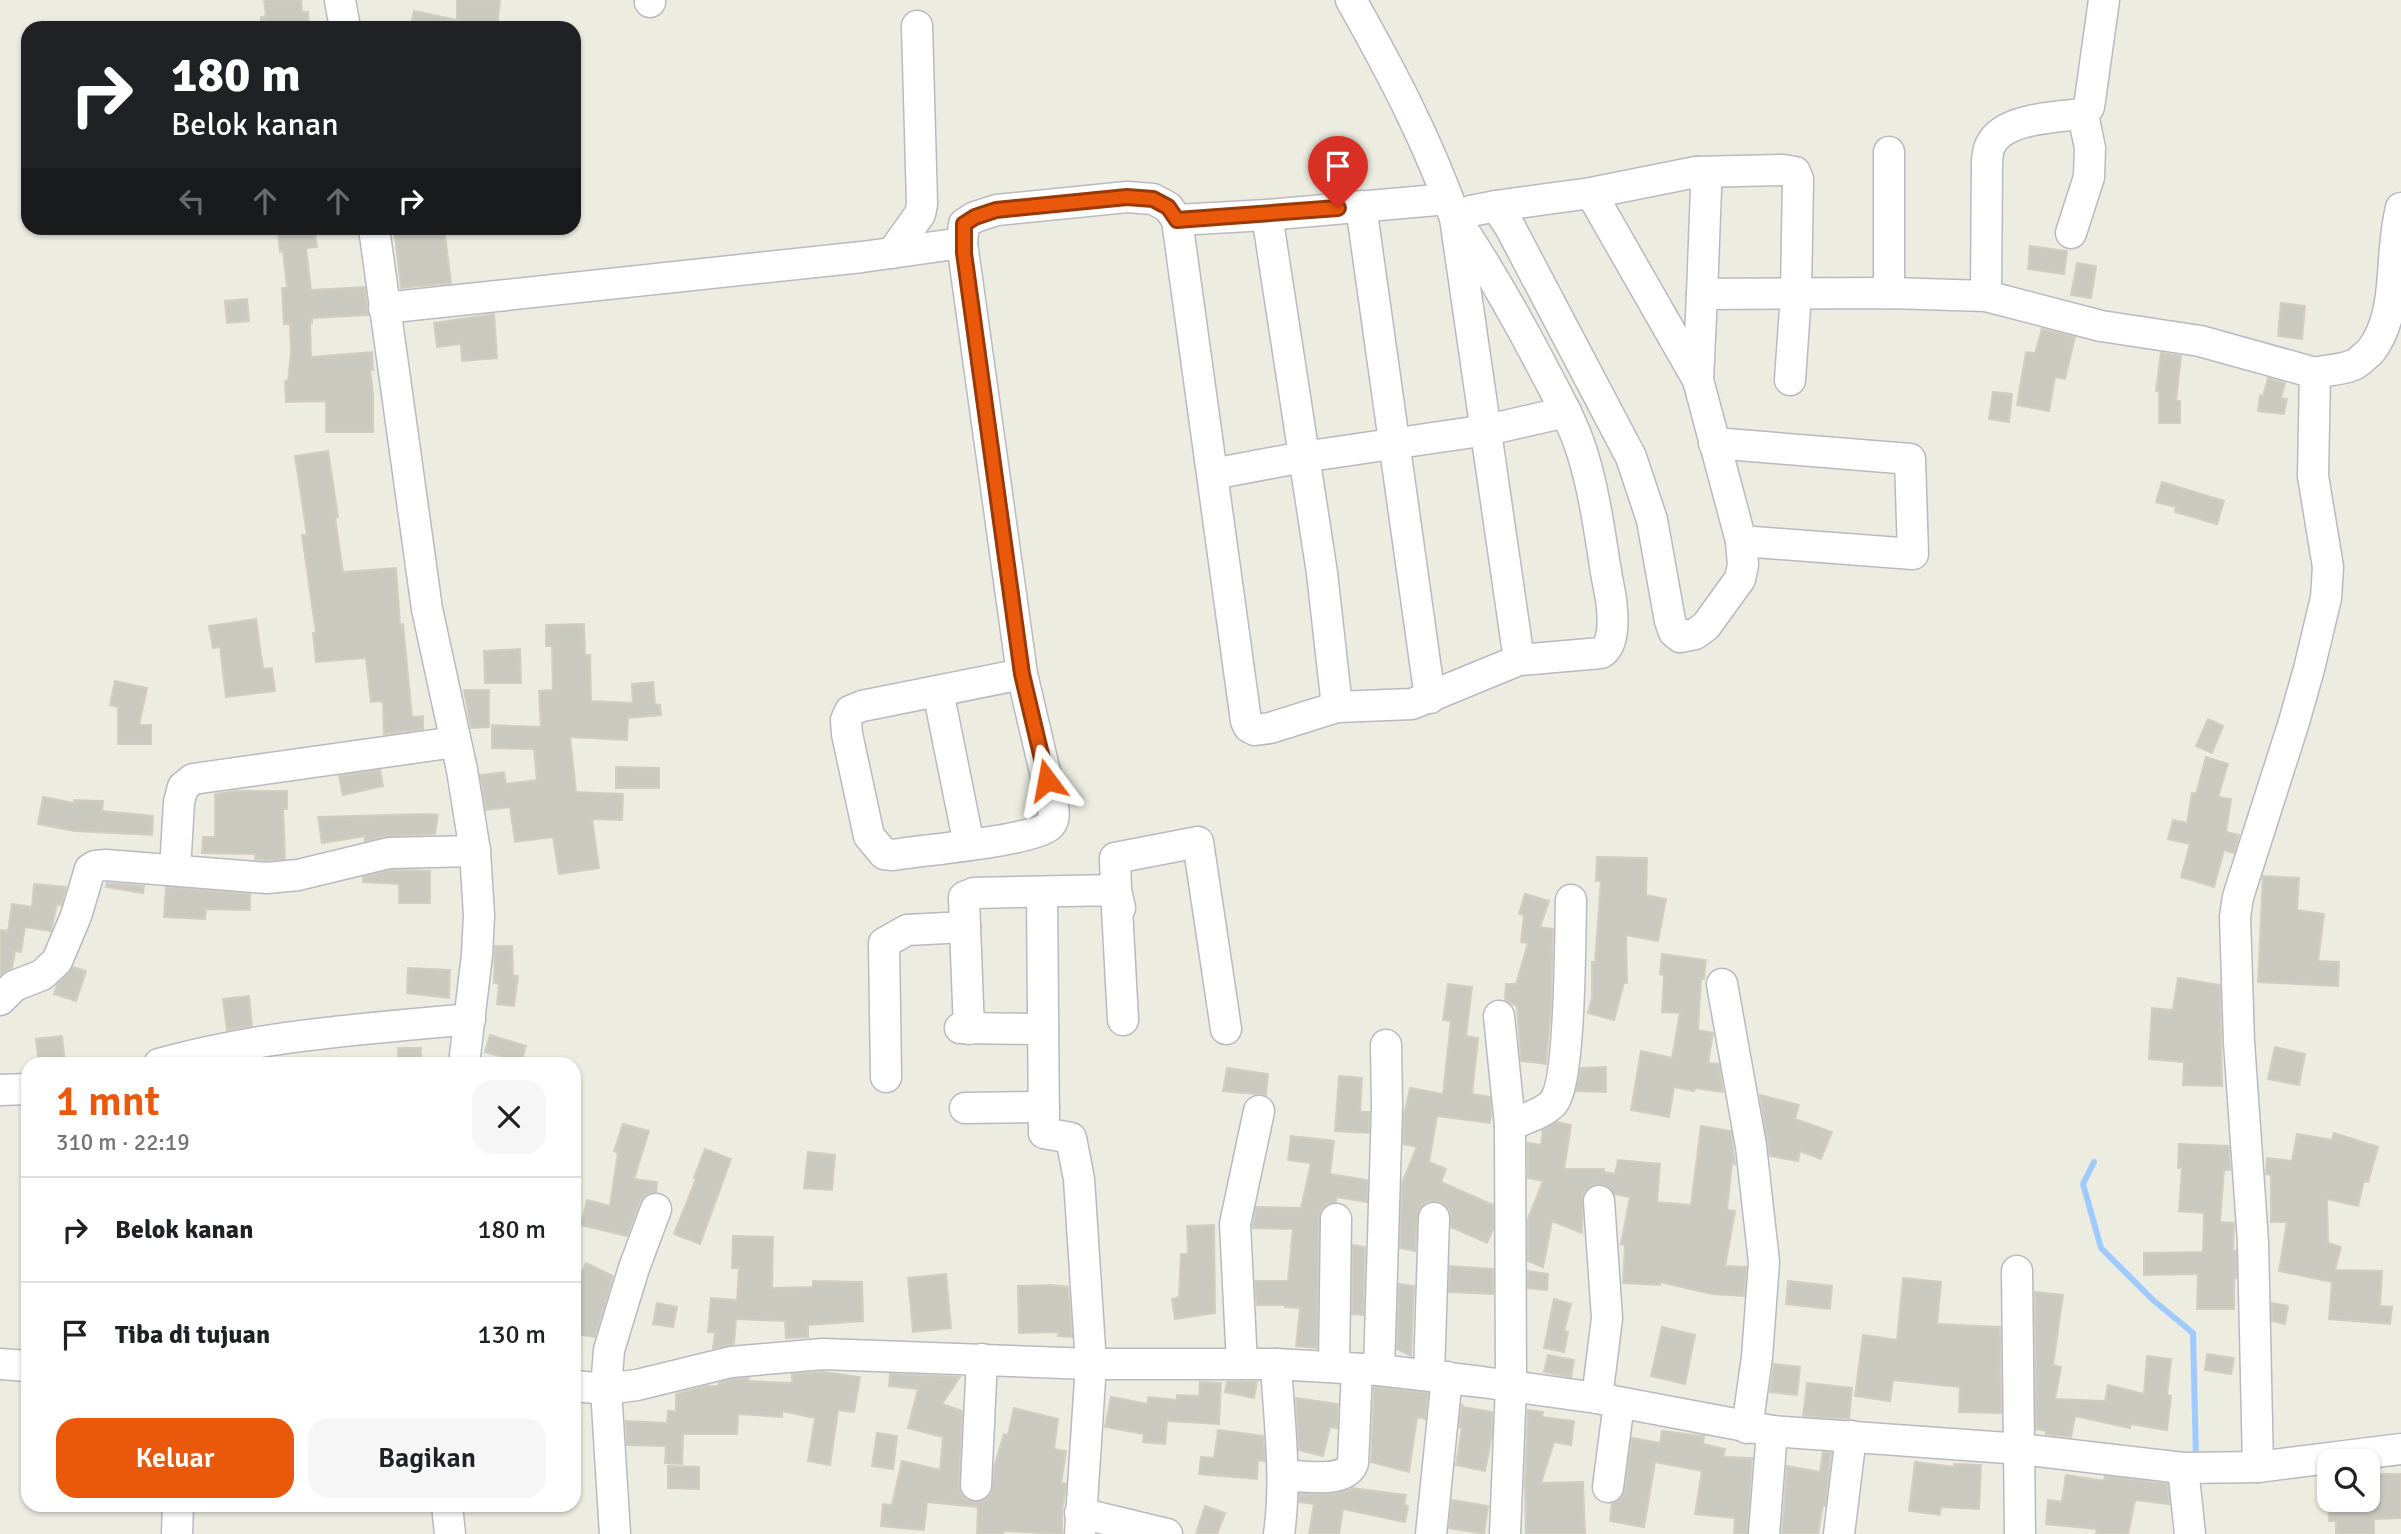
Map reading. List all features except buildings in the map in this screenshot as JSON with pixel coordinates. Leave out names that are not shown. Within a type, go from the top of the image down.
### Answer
[{"type":"street","points":[[340,0],[344,21]]},
{"type":"street","points":[[1022,674],[862,706],[850,711],[846,720],[847,734],[869,836],[884,855],[1017,837],[1048,827],[1054,818],[1054,806],[1022,674],[962,243],[964,224],[996,210],[1127,197],[1153,199],[1168,207],[1177,220],[1246,721],[1249,727],[1262,730],[1337,707],[1412,704],[1519,660],[1601,653],[1608,649],[1612,639],[1611,596],[1591,484],[1582,451],[1566,412],[1486,264],[1466,210],[1431,154],[1398,85],[1351,0]]},
{"type":"street","points":[[1986,296],[1986,160],[1990,144],[2013,124],[2083,114],[2089,107],[2104,0]]},
{"type":"street","points":[[892,253],[919,214],[922,204],[917,26]]},
{"type":"street","points":[[2071,233],[2089,177],[2090,148],[2083,114]]},
{"type":"street","points":[[1889,152],[1889,293]]},
{"type":"street","points":[[1177,220],[1362,206],[1466,210],[1591,193],[1696,172],[1783,170],[1795,173],[1798,179],[1796,294],[1790,380]]},
{"type":"street","points":[[1696,172],[1704,180],[1706,189],[1698,380]]},
{"type":"street","points":[[1466,210],[1510,228],[1632,457],[1653,520],[1670,621],[1674,632],[1687,638],[1706,626],[1740,579],[1743,565],[1741,541],[1698,380],[1591,193]]},
{"type":"street","points":[[1362,206],[1430,698]]},
{"type":"street","points":[[1702,294],[1889,293],[1986,296],[2101,326],[2200,341],[2315,373],[2353,365],[2378,345],[2395,317],[2400,288],[2396,247],[2401,208]]},
{"type":"street","points":[[1466,210],[1487,430],[1519,660]]},
{"type":"street","points":[[1267,215],[1322,573],[1337,707]]},
{"type":"street","points":[[375,235],[427,609],[462,770],[475,851],[479,915],[465,1057]]},
{"type":"street","points":[[384,308],[892,253],[962,243]]},
{"type":"street","points":[[2258,1467],[2253,1242],[2239,1042],[2235,917],[2238,897],[2294,722],[2326,598],[2328,567],[2312,476],[2315,373]]},
{"type":"street","points":[[1213,474],[1303,457],[1487,430],[1566,412]]},
{"type":"street","points":[[1714,443],[1910,459],[1913,554],[1741,541]]},
{"type":"street","points":[[938,691],[969,845]]},
{"type":"street","points":[[175,870],[179,802],[183,787],[192,779],[455,742]]},
{"type":"street","points":[[1132,1019],[1116,890],[1115,858],[1198,842],[1226,1029]]},
{"type":"street","points":[[0,1000],[14,986],[42,975],[57,961],[76,916],[90,869],[95,866],[267,878],[298,875],[389,853],[475,851]]},
{"type":"street","points":[[1043,1029],[964,1029],[964,897],[974,893],[1116,890]]},
{"type":"street","points":[[1042,892],[1044,1133],[1071,1138],[1079,1179],[1091,1364],[1080,1523],[1167,1534]]},
{"type":"street","points":[[1510,1125],[1546,1109],[1557,1096],[1565,1059],[1572,900]]},
{"type":"street","points":[[886,1077],[884,943],[907,930],[965,927]]},
{"type":"street","points":[[1721,984],[1751,1146],[1764,1262],[1757,1357],[1764,1534]]},
{"type":"street","points":[[1499,1016],[1510,1125],[1511,1386],[1504,1534]]},
{"type":"street","points":[[211,1056],[324,1033],[470,1020]]},
{"type":"street","points":[[1283,1475],[1344,1475],[1351,1470],[1353,1463],[1357,1369],[1387,1107],[1386,1045]]},
{"type":"street","points":[[0,1090],[21,1089]]},
{"type":"street","points":[[965,1108],[1044,1107]]},
{"type":"street","points":[[1242,1364],[1235,1224],[1259,1111]]},
{"type":"street","points":[[1599,1201],[1608,1318],[1608,1487]]},
{"type":"street","points":[[615,1534],[606,1388],[609,1350],[618,1314],[656,1209]]},
{"type":"street","points":[[1431,1534],[1438,1376],[1434,1218]]},
{"type":"street","points":[[1336,1219],[1357,1369]]},
{"type":"street","points":[[2017,1271],[2020,1534]]},
{"type":"street","points":[[581,1386],[606,1388],[637,1385],[731,1362],[823,1354],[1091,1364],[1276,1364],[1438,1376],[1608,1401],[1760,1429],[2021,1449],[2195,1467],[2258,1467],[2401,1449]]},
{"type":"street","points":[[976,1485],[982,1359]]},
{"type":"street","points":[[0,1364],[21,1366]]},
{"type":"street","points":[[1276,1364],[1283,1475],[1283,1508],[1279,1534]]},
{"type":"street","points":[[1839,1534],[1851,1436]]},
{"type":"street","points":[[2190,1534],[2195,1467]]},
{"type":"street","points":[[177,1534],[178,1512]]},
{"type":"street","points":[[448,1512],[450,1534]]},
{"type":"waterway","points":[[2094,1162],[2083,1184],[2101,1248],[2153,1300],[2193,1333],[2196,1459]]},
{"type":"route","points":[[1047,780],[1022,674],[962,243],[964,224],[996,210],[1127,197],[1153,199],[1168,207],[1177,220],[1338,208]]}]
